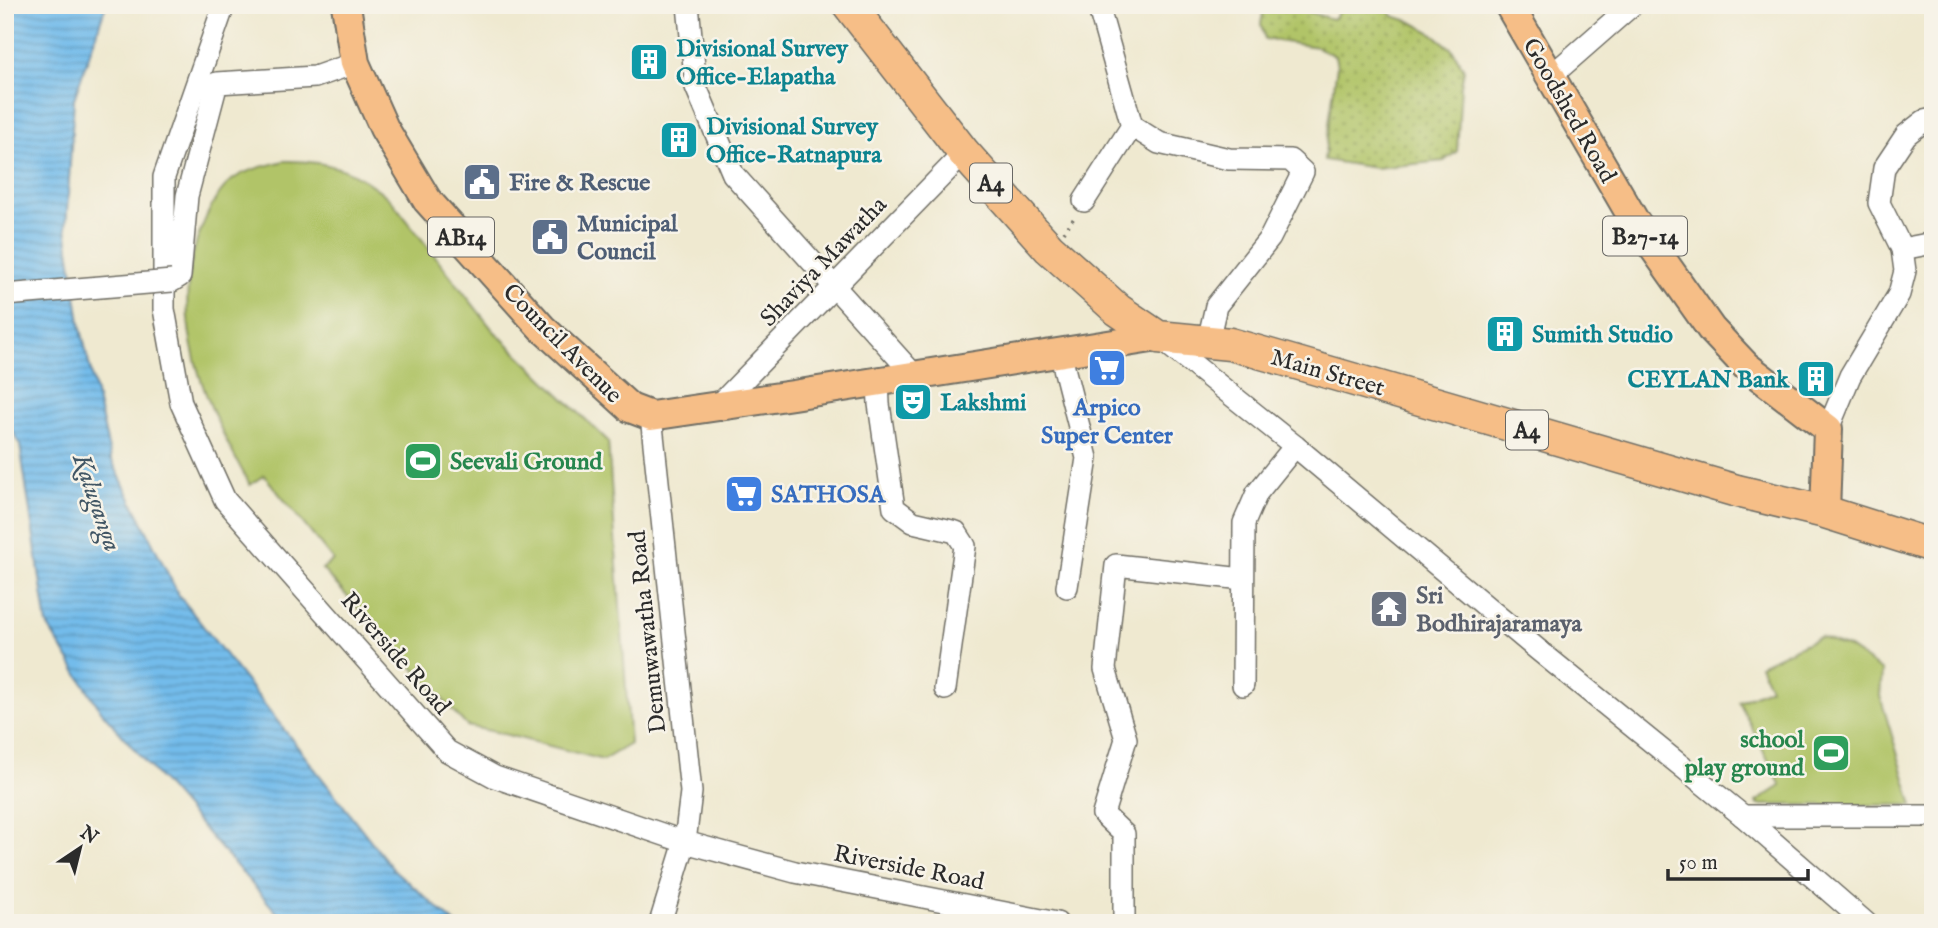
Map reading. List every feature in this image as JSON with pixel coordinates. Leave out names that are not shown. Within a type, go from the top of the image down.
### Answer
[{"type":"highway","name":"Main Street","points":[[849,5],[964,153],[1049,248],[1118,310],[1158,337],[1230,344],[1933,545]]},
{"type":"main road","name":"Council Avenue","points":[[346,5],[355,63],[384,128],[427,200],[542,328],[630,408],[651,416]]},
{"type":"main road","name":"Goodshed Road","points":[[1509,5],[1634,220],[1712,329],[1746,366],[1828,429]]},
{"type":"main road","points":[[651,416],[1158,337]]},
{"type":"main road","points":[[1825,512],[1828,429]]},
{"type":"street","name":"Riverside Road","points":[[224,5],[164,177],[164,309],[181,403],[225,500],[447,751],[495,777],[685,842],[795,872],[1058,923]]},
{"type":"street","points":[[688,5],[696,86],[733,174],[914,375]]},
{"type":"street","points":[[1098,5],[1132,127],[1159,143],[1229,159],[1290,160],[1303,172],[1270,238],[1216,306],[1208,341]]},
{"type":"street","points":[[1551,76],[1632,5]]},
{"type":"street","points":[[5,295],[172,281],[180,276],[187,196],[218,83],[315,78],[355,63]]},
{"type":"street","points":[[1828,429],[1850,376],[1899,294],[1905,271],[1902,249],[1879,202],[1884,168],[1906,135],[1924,121],[1933,119]]},
{"type":"street","points":[[1084,201],[1132,127]]},
{"type":"street","name":"Shaviya Mawatha","points":[[719,405],[964,153]]},
{"type":"street","points":[[1902,249],[1933,243]]},
{"type":"street","points":[[1158,337],[1295,446],[1537,649],[1743,816],[1844,913],[1866,923]]},
{"type":"street","points":[[1060,352],[1087,458],[1067,587]]},
{"type":"street","points":[[878,380],[894,508],[913,522],[957,532],[965,546],[945,689]]},
{"type":"street","name":"Demuwawatha Road","points":[[651,416],[691,792],[685,842],[660,923]]},
{"type":"street","points":[[1242,685],[1244,523],[1257,493],[1295,446]]},
{"type":"street","points":[[1124,923],[1124,834],[1103,814],[1126,739],[1105,669],[1116,565],[1243,579]]},
{"type":"street","points":[[1743,816],[1933,816]]},
{"type":"path","points":[[1049,248],[1071,224],[1084,201]]},
{"type":"green space","points":[[1266,5],[1284,5],[1332,19],[1336,17],[1340,5],[1384,5],[1393,16],[1432,33],[1453,50],[1464,70],[1457,151],[1444,161],[1375,168],[1324,160],[1337,66],[1335,56],[1317,47],[1265,39],[1261,24]]},
{"type":"green space","name":"Seevali Ground","points":[[284,161],[315,162],[342,169],[366,181],[391,200],[493,330],[608,441],[630,744],[603,760],[467,726],[322,569],[333,560],[264,475],[250,485],[234,455],[205,393],[195,360],[187,295],[191,261],[208,213],[226,186],[249,171]]},
{"type":"green space","name":"school play ground","points":[[1819,637],[1849,648],[1882,671],[1880,696],[1913,805],[1758,805],[1756,802],[1781,786],[1739,702],[1770,688],[1760,665]]},
{"type":"water","name":"Kaluganga","points":[[5,5],[106,5],[74,99],[66,228],[81,329],[111,459],[178,594],[393,869],[455,923],[286,923],[101,711],[47,625],[20,445],[5,416]]},
{"type":"place","name":"Divisional Survey Office-Elapatha","points":[[649,62]]},
{"type":"place","name":"Divisional Survey Office-Ratnapura","points":[[679,140]]},
{"type":"place","name":"Fire & Rescue","points":[[482,182]]},
{"type":"place","name":"Municipal Council","points":[[550,237]]},
{"type":"place","name":"Sumith Studio","points":[[1505,334]]},
{"type":"place","name":"Arpico Super Center","points":[[1107,368]]},
{"type":"place","name":"CEYLAN Bank","points":[[1816,379]]},
{"type":"place","name":"Lakshmi","points":[[913,402]]},
{"type":"place","name":"Seevali Ground","points":[[423,461]]},
{"type":"place","name":"SATHOSA","points":[[744,494]]},
{"type":"place","name":"Sri Bodhirajaramaya","points":[[1389,609]]},
{"type":"place","name":"school play ground","points":[[1831,753]]}]
